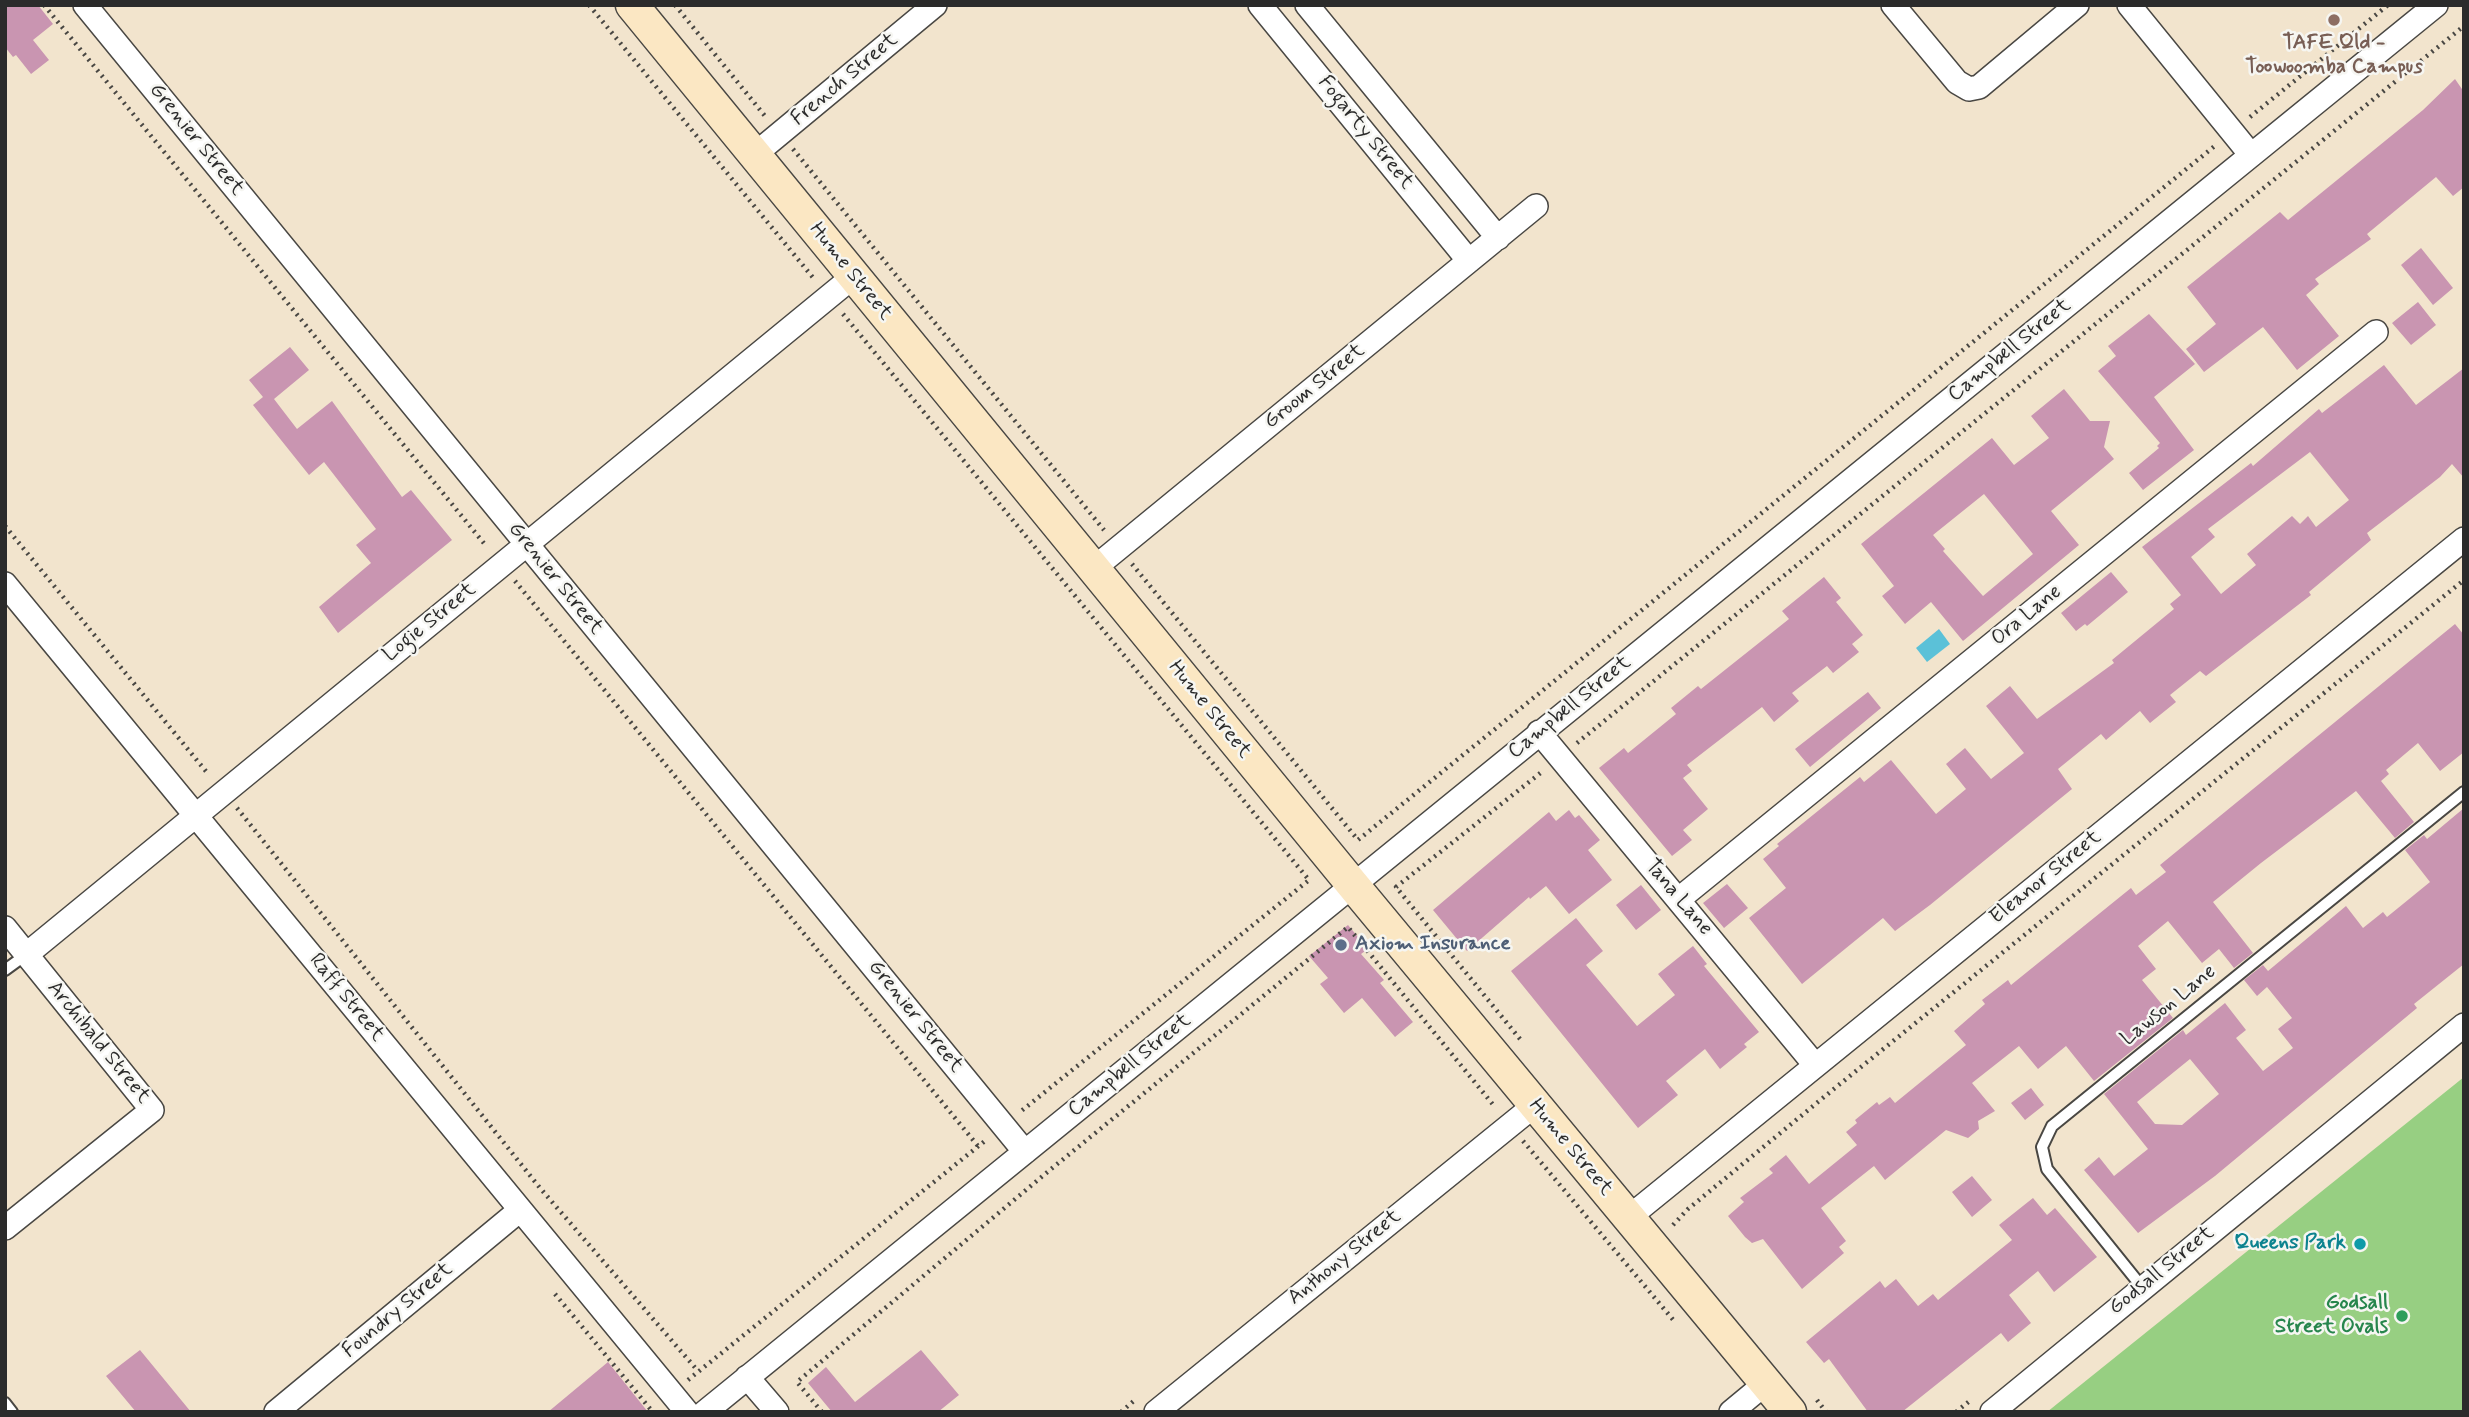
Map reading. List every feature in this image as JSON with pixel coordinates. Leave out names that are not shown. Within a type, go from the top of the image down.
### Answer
[{"type":"street","name":"Grenier Street","points":[[85,5],[1025,1152]]},
{"type":"street","name":"Hume Street","points":[[632,5],[1352,884],[1790,1412]]},
{"type":"street","name":"French Street","points":[[754,155],[935,5]]},
{"type":"street","name":"Fogarty Street","points":[[1260,5],[1469,261]]},
{"type":"street","name":"Fogarty Street","points":[[1307,5],[1497,238]]},
{"type":"street","points":[[1893,5],[1957,82],[1969,89],[1982,84],[2077,5]]},
{"type":"street","points":[[2129,5],[2251,155]]},
{"type":"street","name":"Campbell Street","points":[[705,1412],[2436,5]]},
{"type":"street","name":"Groom Street","points":[[1093,569],[1536,206]]},
{"type":"street","name":"Logie Street","points":[[27,954],[854,276]]},
{"type":"street","name":"Ora Lane","points":[[1679,899],[2376,332]]},
{"type":"street","name":"Eleanor Street","points":[[1628,1218],[2464,539]]},
{"type":"street","name":"Raff Street","points":[[5,584],[687,1412]]},
{"type":"street","name":"Tana Lane","points":[[1539,732],[1815,1065]]},
{"type":"street","name":"Archibald Street","points":[[5,928],[152,1110],[5,1228]]},
{"type":"street","name":"Godsall Street","points":[[1992,1412],[2464,1026]]},
{"type":"street","name":"Anthony Street","points":[[1156,1412],[1535,1105]]},
{"type":"street","name":"Foundry Street","points":[[276,1412],[520,1210]]},
{"type":"street","points":[[747,1377],[776,1412]]},
{"type":"street","points":[[1731,1412],[1766,1383]]},
{"type":"lane","name":"Lawson Lane","points":[[2142,1287],[2047,1170],[2042,1147],[2052,1126],[2464,792]]},
{"type":"lane","name":"Logie Street","points":[[5,970],[27,954]]},
{"type":"lane","points":[[5,1403],[12,1412]]},
{"type":"path","points":[[589,5],[1309,880]]},
{"type":"path","points":[[675,5],[1358,840],[2388,5]]},
{"type":"path","points":[[1396,887],[2464,26]]},
{"type":"path","points":[[5,526],[223,791],[540,1188],[698,1371]]},
{"type":"path","points":[[1673,1225],[1688,1209],[1835,1088],[2464,580]]},
{"type":"path","points":[[822,1412],[797,1382],[1045,1174],[1348,927],[1680,1328]]},
{"type":"path","points":[[555,1294],[652,1411]]},
{"type":"green space","name":"Queens Park","points":[[2464,1077],[2464,1412],[2047,1412]]},
{"type":"water","points":[[1939,629],[1950,644],[1927,662],[1916,648]]},
{"type":"building","points":[[5,5],[38,5],[53,24],[33,40],[49,60],[31,74],[16,55],[13,57],[5,47]]},
{"type":"building","points":[[2455,79],[2464,92],[2464,187],[2453,196],[2436,177],[2367,234],[2371,239],[2315,279],[2319,284],[2306,295],[2339,336],[2297,370],[2263,327],[2204,372],[2186,349],[2216,324],[2187,287],[2280,212],[2288,220],[2423,110]]},
{"type":"building","points":[[2421,248],[2453,288],[2433,305],[2401,265]]},
{"type":"building","points":[[2418,302],[2436,325],[2411,345],[2392,323]]},
{"type":"building","points":[[2149,314],[2195,364],[2154,397],[2194,450],[2143,490],[2129,473],[2159,448],[2157,446],[2160,443],[2098,371],[2116,356],[2108,346]]},
{"type":"building","points":[[290,347],[309,370],[274,399],[297,429],[332,401],[402,497],[411,490],[452,540],[338,633],[319,607],[371,563],[356,545],[376,529],[324,462],[309,475],[253,405],[263,397],[249,380]]},
{"type":"building","points":[[2384,365],[2416,405],[2464,368],[2464,478],[2452,464],[2440,477],[2367,533],[2371,540],[2309,592],[2311,595],[2206,676],[2200,671],[2170,695],[2176,702],[2150,723],[2140,711],[2106,740],[2101,734],[2058,769],[2072,789],[1930,905],[1895,931],[1883,918],[1802,984],[1749,918],[1786,888],[1763,859],[1779,846],[1777,844],[1860,777],[1864,782],[1891,760],[1936,814],[1966,789],[1946,764],[1965,748],[1991,779],[2024,753],[1986,706],[2010,686],[2037,719],[2114,663],[2112,660],[2174,609],[2170,604],[2181,595],[2142,547],[2251,463],[2253,466],[2319,409],[2322,413]],"holes":[[[2310,452],[2349,500],[2316,527],[2308,516],[2300,524],[2292,516],[2247,554],[2256,565],[2221,594],[2191,557],[2215,537],[2208,529]]]},
{"type":"building","points":[[2064,389],[2090,421],[2110,421],[2104,447],[2114,459],[2051,511],[2079,545],[1963,641],[1931,602],[1905,624],[1882,596],[1894,586],[1861,544],[1992,438],[2014,465],[2049,438],[2031,416]],"holes":[[[1984,494],[2033,554],[1983,596],[1943,551],[1945,549],[1933,535]]]},
{"type":"building","points":[[2111,572],[2128,592],[2087,626],[2085,624],[2076,631],[2061,613]]},
{"type":"building","points":[[1824,577],[1841,598],[1836,602],[1863,635],[1852,644],[1859,652],[1833,673],[1827,666],[1792,693],[1799,701],[1774,722],[1762,707],[1687,765],[1692,771],[1683,778],[1708,809],[1683,830],[1692,840],[1672,856],[1599,768],[1624,748],[1628,753],[1676,714],[1671,708],[1698,686],[1701,689],[1789,619],[1782,611]]},
{"type":"building","points":[[2455,624],[2464,635],[2464,752],[2440,771],[2418,743],[2386,770],[2389,774],[2381,781],[2414,822],[2395,838],[2356,791],[2261,863],[2213,902],[2253,953],[2234,968],[2219,949],[2202,963],[2168,921],[2138,946],[2156,969],[2142,980],[2173,1018],[2094,1081],[2066,1046],[2038,1069],[2019,1046],[1972,1083],[1995,1111],[1978,1121],[1979,1129],[1968,1138],[1946,1130],[1885,1180],[1874,1166],[1821,1208],[1846,1241],[1839,1247],[1844,1253],[1802,1289],[1763,1239],[1752,1243],[1745,1237],[1728,1216],[1744,1202],[1740,1198],[1773,1173],[1769,1169],[1786,1155],[1809,1184],[1857,1145],[1846,1132],[1857,1123],[1855,1120],[1877,1102],[1879,1105],[1890,1097],[1895,1103],[1966,1045],[1954,1031],[1985,1004],[1982,1000],[2008,980],[2011,985],[2131,888],[2136,895],[2166,872],[2160,865]]},
{"type":"building","points":[[1868,692],[1881,708],[1810,767],[1795,749]]},
{"type":"building","points":[[2464,808],[2464,964],[2414,1004],[2417,1008],[2215,1176],[2138,1233],[2084,1170],[2099,1157],[2114,1176],[2148,1149],[2104,1094],[2183,1030],[2186,1035],[2225,1003],[2246,1030],[2236,1038],[2263,1071],[2293,1048],[2278,1029],[2292,1018],[2267,987],[2257,996],[2244,980],[2263,965],[2268,971],[2346,906],[2363,928],[2383,912],[2387,917],[2430,882],[2405,850],[2424,835],[2427,839]],"holes":[[[2190,1059],[2219,1094],[2182,1125],[2155,1124],[2137,1102]]]},
{"type":"building","points":[[1569,810],[1575,818],[1579,815],[1600,840],[1588,850],[1612,880],[1569,914],[1546,886],[1530,899],[1529,897],[1467,951],[1433,910],[1549,812],[1556,821]]},
{"type":"building","points":[[1727,884],[1748,908],[1724,928],[1703,903]]},
{"type":"building","points":[[1641,885],[1661,910],[1636,930],[1616,905]]},
{"type":"building","points":[[1576,918],[1603,951],[1586,965],[1637,1026],[1675,995],[1658,974],[1693,946],[1707,964],[1704,966],[1759,1032],[1744,1044],[1747,1047],[1720,1069],[1705,1049],[1666,1081],[1678,1095],[1638,1128],[1511,971]]},
{"type":"building","points":[[1348,925],[1368,949],[1361,954],[1384,980],[1380,983],[1413,1022],[1395,1037],[1362,998],[1344,1013],[1320,984],[1328,978],[1309,956]]},
{"type":"building","points":[[2031,1088],[2044,1105],[2025,1120],[2011,1103]]},
{"type":"building","points":[[1972,1176],[1992,1200],[1972,1217],[1952,1192]]},
{"type":"building","points":[[2033,1198],[2047,1215],[2055,1208],[2097,1257],[2054,1292],[2038,1271],[2009,1295],[2031,1323],[2008,1342],[2001,1333],[1902,1412],[1868,1412],[1829,1359],[1824,1363],[1806,1342],[1880,1281],[1885,1288],[1896,1279],[1918,1306],[1933,1294],[1938,1300],[2012,1240],[1999,1225]]},
{"type":"building","points":[[140,1350],[191,1412],[136,1412],[106,1376]]},
{"type":"building","points":[[921,1350],[959,1395],[938,1412],[832,1412],[808,1383],[826,1367],[855,1402]]},
{"type":"building","points":[[608,1362],[648,1412],[548,1412]]},
{"type":"place","name":"TAFE Qld - Toowoomba Campus","points":[[2334,20]]},
{"type":"place","name":"Axiom Insurance","points":[[1341,945]]},
{"type":"place","name":"Queens Park","points":[[2360,1244]]},
{"type":"place","name":"Godsall Street Ovals","points":[[2402,1316]]}]
